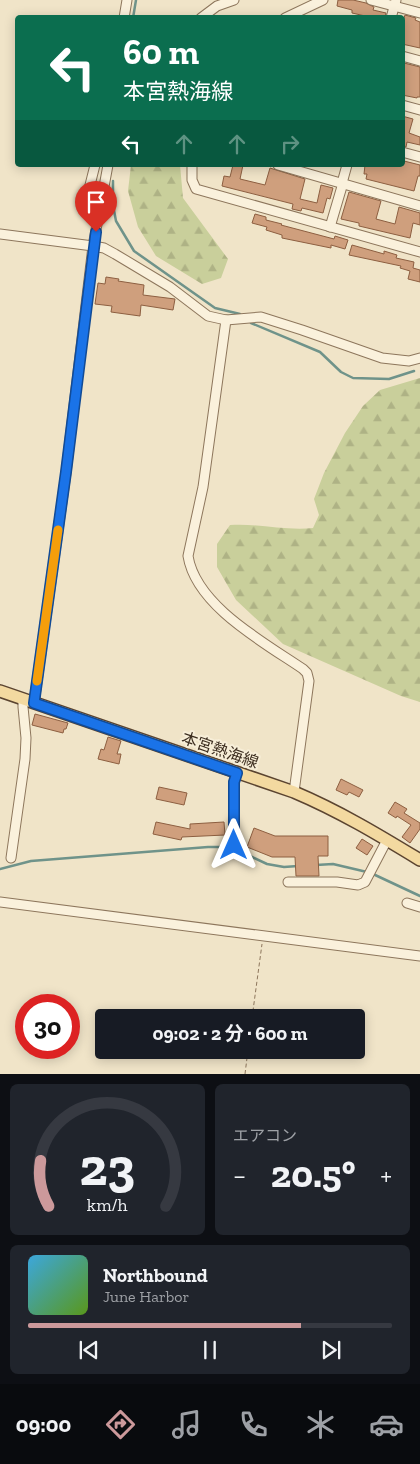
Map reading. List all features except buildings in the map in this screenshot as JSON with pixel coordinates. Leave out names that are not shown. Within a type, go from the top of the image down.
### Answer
[{"type":"main road","name":"本宮熱海線","points":[[0,691],[294,792],[323,804],[420,860]]},
{"type":"street","points":[[125,15],[128,0]]},
{"type":"street","points":[[205,15],[217,6],[234,0]]},
{"type":"street","points":[[291,15],[323,0]]},
{"type":"street","points":[[371,0],[395,3],[420,13]]},
{"type":"street","points":[[405,57],[420,61]]},
{"type":"street","points":[[405,106],[420,110]]},
{"type":"street","points":[[405,153],[420,157]]},
{"type":"street","points":[[94,167],[86,201],[101,206]]},
{"type":"street","points":[[12,858],[25,759],[26,738],[23,707],[29,701],[66,472],[93,246],[108,167]]},
{"type":"street","points":[[192,167],[192,180],[196,189],[420,252]]},
{"type":"street","points":[[285,167],[420,206]]},
{"type":"street","points":[[330,227],[346,167]]},
{"type":"street","points":[[0,234],[104,248],[170,288],[208,316],[226,320],[261,318],[382,358],[409,361],[420,358]]},
{"type":"street","points":[[226,320],[203,487],[188,556],[199,584],[221,610],[245,629],[303,668],[307,674],[309,681],[294,792]]},
{"type":"street","points":[[234,845],[234,782],[237,773]]},
{"type":"street","points":[[288,882],[337,882],[358,885],[365,882],[371,873],[388,840]]},
{"type":"street","points":[[0,902],[420,956]]},
{"type":"street","points":[[407,903],[420,907]]},
{"type":"path","points":[[253,1009],[263,936]]},
{"type":"path","points":[[245,1074],[247,1059]]},
{"type":"green space","points":[[131,167],[180,167],[183,198],[228,259],[221,278],[202,284],[156,256],[138,227],[128,191]]},
{"type":"green space","points":[[420,378],[420,702],[401,696],[283,644],[236,600],[217,567],[217,544],[230,525],[292,529],[313,528],[319,515],[314,499],[324,473],[345,433],[363,406],[380,390]]},
{"type":"waterway","points":[[134,15],[136,0]]},
{"type":"waterway","points":[[113,181],[113,205],[116,221],[134,251],[215,308],[240,314]]},
{"type":"waterway","points":[[251,323],[320,352],[341,372],[353,378],[389,379],[414,371]]},
{"type":"waterway","points":[[0,869],[31,861],[208,847],[225,847],[267,864],[284,867],[298,866]]},
{"type":"waterway","points":[[316,865],[333,864],[367,872]]},
{"type":"waterway","points":[[373,874],[420,896]]},
{"type":"slow traffic","points":[[37,681],[58,530]]},
{"type":"route","points":[[96,232],[66,472],[34,703],[237,773],[234,782],[234,845]]}]
